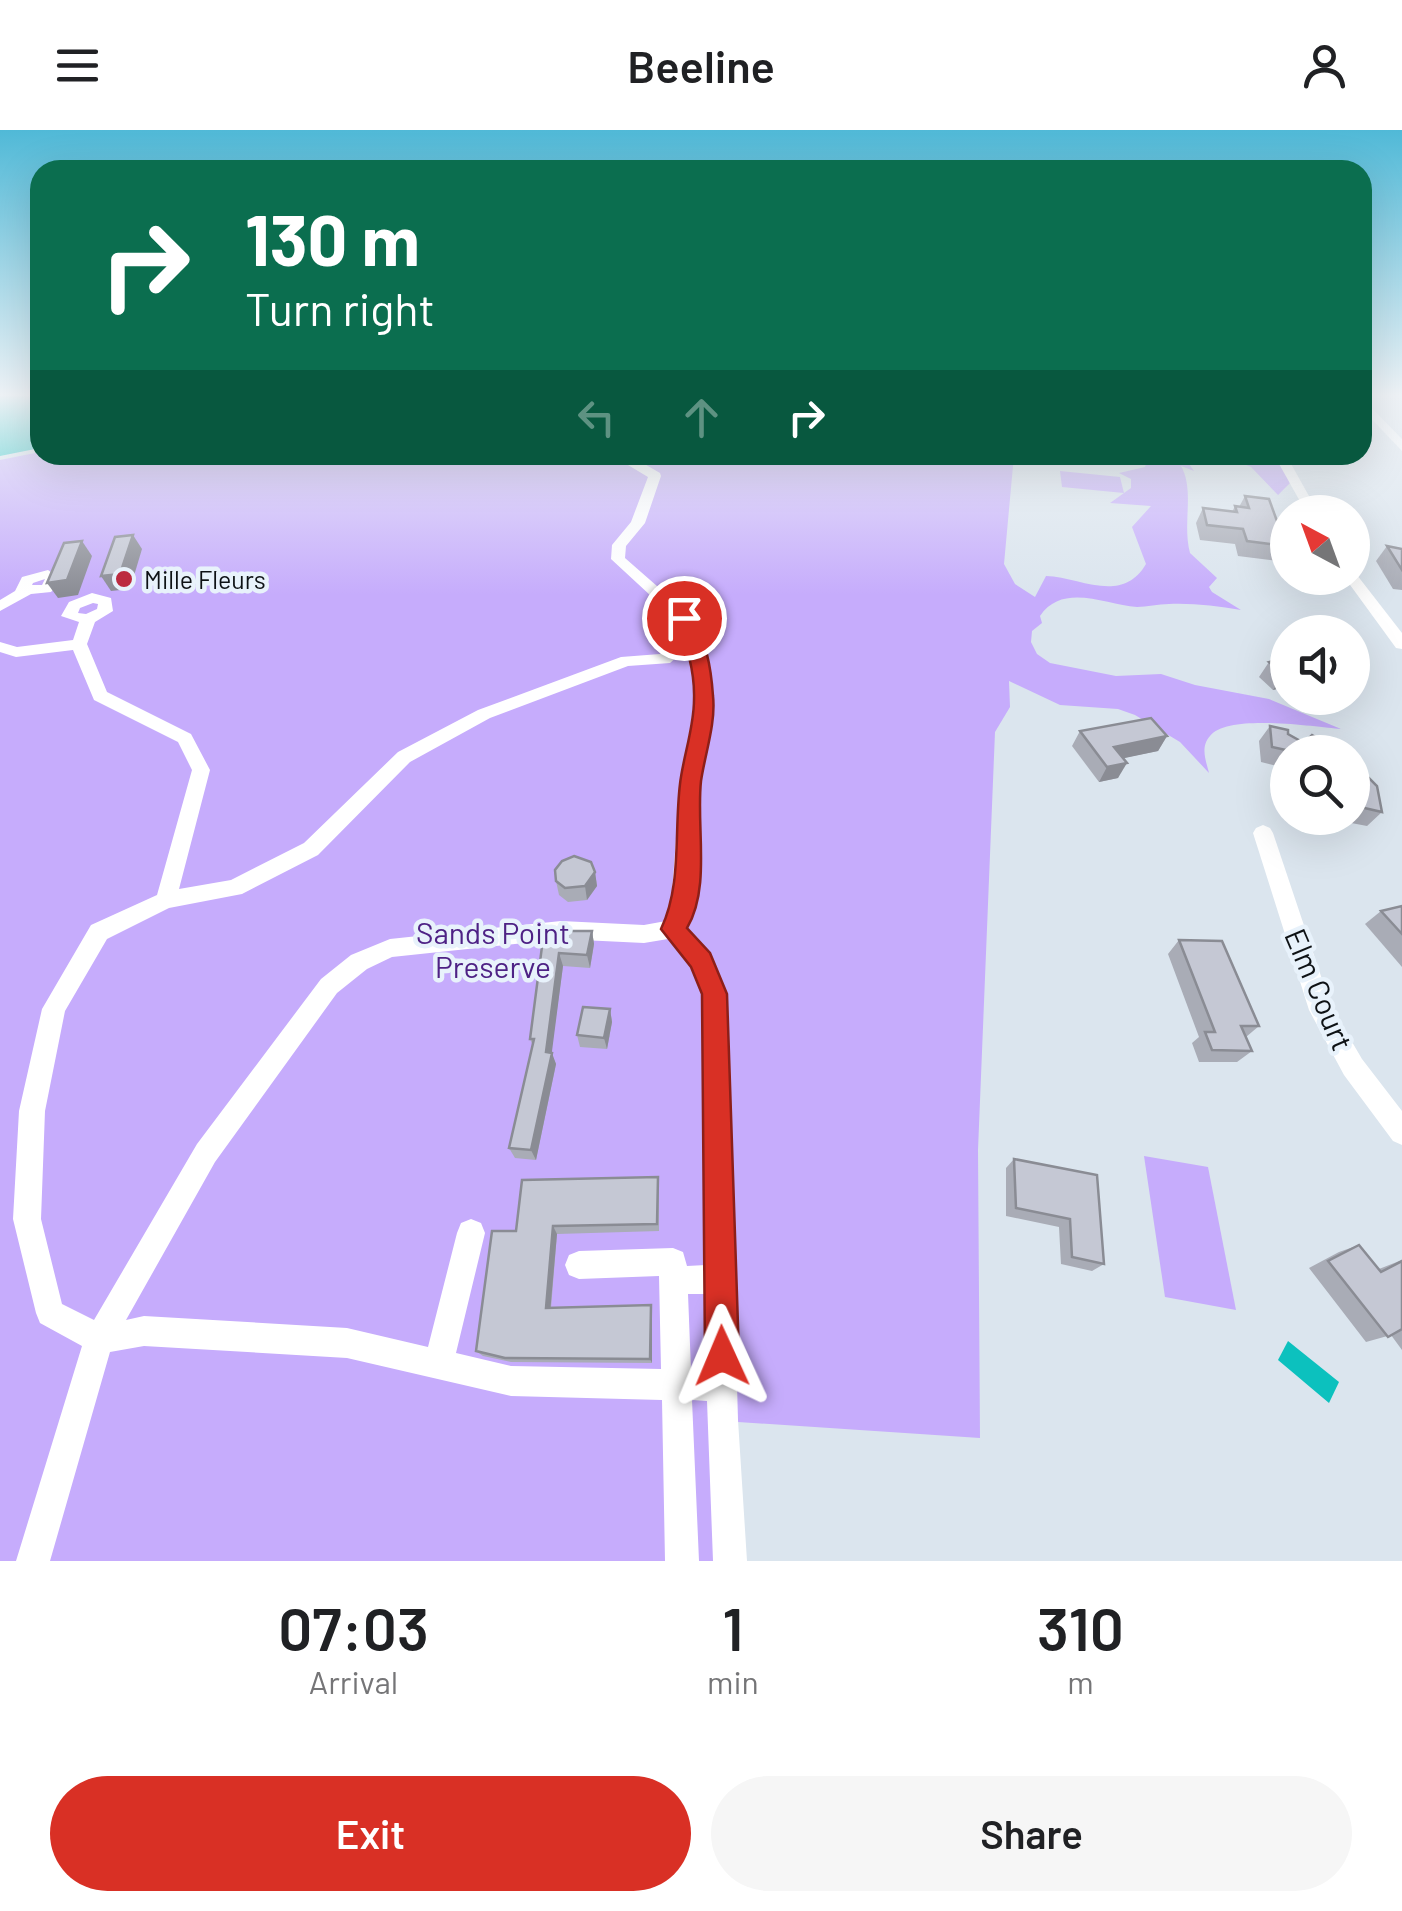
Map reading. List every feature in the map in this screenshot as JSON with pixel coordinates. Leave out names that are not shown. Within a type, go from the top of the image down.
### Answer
[{"type":"street","points":[[34,1561],[99,1340],[206,1152],[329,986],[359,962],[390,948],[561,930],[644,934],[673,929],[681,917],[690,784],[704,701],[697,646],[684,618],[618,559],[619,545],[638,522],[656,476],[639,465]]},
{"type":"street","points":[[1286,465],[1302,495]]},
{"type":"street","points":[[0,606],[25,592]]},
{"type":"street","points":[[1365,595],[1402,644]]},
{"type":"street","points":[[88,619],[79,644],[100,696],[185,738],[201,770],[166,900]]},
{"type":"street","points":[[688,627],[680,646],[664,659],[627,661],[570,680],[484,714],[404,757],[311,849],[235,888],[166,900],[99,932],[54,1009],[32,1111],[27,1219],[50,1312],[99,1340],[144,1331],[347,1343],[512,1381],[722,1386]]},
{"type":"street","points":[[0,648],[16,652],[79,644]]},
{"type":"street","name":"Elm Court","points":[[1263,834],[1321,1010],[1353,1067],[1402,1132]]},
{"type":"street","points":[[673,929],[702,961],[714,994],[722,1386],[730,1561]]},
{"type":"street","points":[[438,1364],[471,1233]]},
{"type":"street","points":[[579,1265],[673,1262],[682,1561]]},
{"type":"street","points":[[673,1281],[721,1279]]},
{"type":"green space","name":"Sands Point Preserve","points":[[0,462],[30,462],[30,465],[1013,465],[1004,564],[1015,584],[1035,597],[1046,576],[1113,586],[1136,576],[1146,564],[1132,527],[1151,506],[1110,503],[1131,488],[1131,479],[1119,473],[1146,465],[1190,465],[1194,471],[1181,466],[1187,486],[1190,553],[1217,578],[1209,587],[1212,592],[1241,610],[1187,604],[1137,607],[1085,598],[1060,600],[1040,616],[1042,623],[1032,631],[1031,642],[1037,654],[1050,663],[1116,676],[1161,674],[1195,685],[1269,699],[1270,715],[1307,715],[1341,729],[1252,723],[1220,729],[1205,745],[1209,773],[1180,742],[1135,715],[1118,709],[1060,705],[1009,681],[1010,707],[995,732],[978,1150],[980,1438],[723,1421],[730,1561],[0,1561]]},
{"type":"green space","points":[[1246,465],[1280,465],[1291,482],[1278,495]]},
{"type":"green space","points":[[1060,471],[1120,477],[1124,493],[1062,487]]},
{"type":"green space","points":[[1144,1156],[1208,1167],[1236,1310],[1165,1297]]},
{"type":"water","points":[[1288,1341],[1339,1382],[1329,1403],[1278,1360]]},
{"type":"building","points":[[1245,496],[1269,499],[1270,544],[1247,541],[1243,529],[1207,525],[1203,508],[1237,512],[1235,506],[1249,508]]},
{"type":"building","points":[[133,535],[120,574],[101,576],[115,537]]},
{"type":"building","points":[[82,541],[67,580],[47,583],[64,543]]},
{"type":"building","points":[[1387,546],[1402,549],[1402,570]]},
{"type":"building","points":[[1151,718],[1167,736],[1114,747],[1127,763],[1107,767],[1080,731]]},
{"type":"building","points":[[1270,726],[1288,730],[1290,735],[1271,735]]},
{"type":"building","points":[[1370,779],[1377,786],[1382,812],[1370,809]]},
{"type":"building","points":[[574,856],[591,862],[595,872],[585,886],[565,888],[556,881],[555,870],[562,861]]},
{"type":"building","points":[[1402,906],[1402,934],[1381,911]]},
{"type":"building","points":[[544,931],[592,931],[587,955],[559,953],[546,1052],[552,1053],[531,1150],[509,1148],[534,1039],[530,1039]]},
{"type":"building","points":[[1179,940],[1222,941],[1259,1026],[1241,1026],[1252,1051],[1212,1050],[1205,1032],[1215,1032]]},
{"type":"building","points":[[583,1007],[610,1009],[604,1038],[577,1035]]},
{"type":"building","points":[[1014,1159],[1097,1175],[1104,1264],[1072,1257],[1070,1219],[1016,1208]]},
{"type":"building","points":[[658,1177],[657,1224],[553,1226],[546,1308],[651,1305],[650,1359],[505,1358],[476,1351],[492,1231],[516,1231],[522,1180]]},
{"type":"building","points":[[1359,1245],[1381,1272],[1402,1261],[1402,1329],[1388,1337],[1328,1261]]},
{"type":"place","name":"Mille Fleurs","points":[[124,579]]},
{"type":"route","points":[[684,618],[697,646],[704,701],[690,784],[686,886],[681,917],[673,929],[702,961],[714,994],[722,1356]]}]
